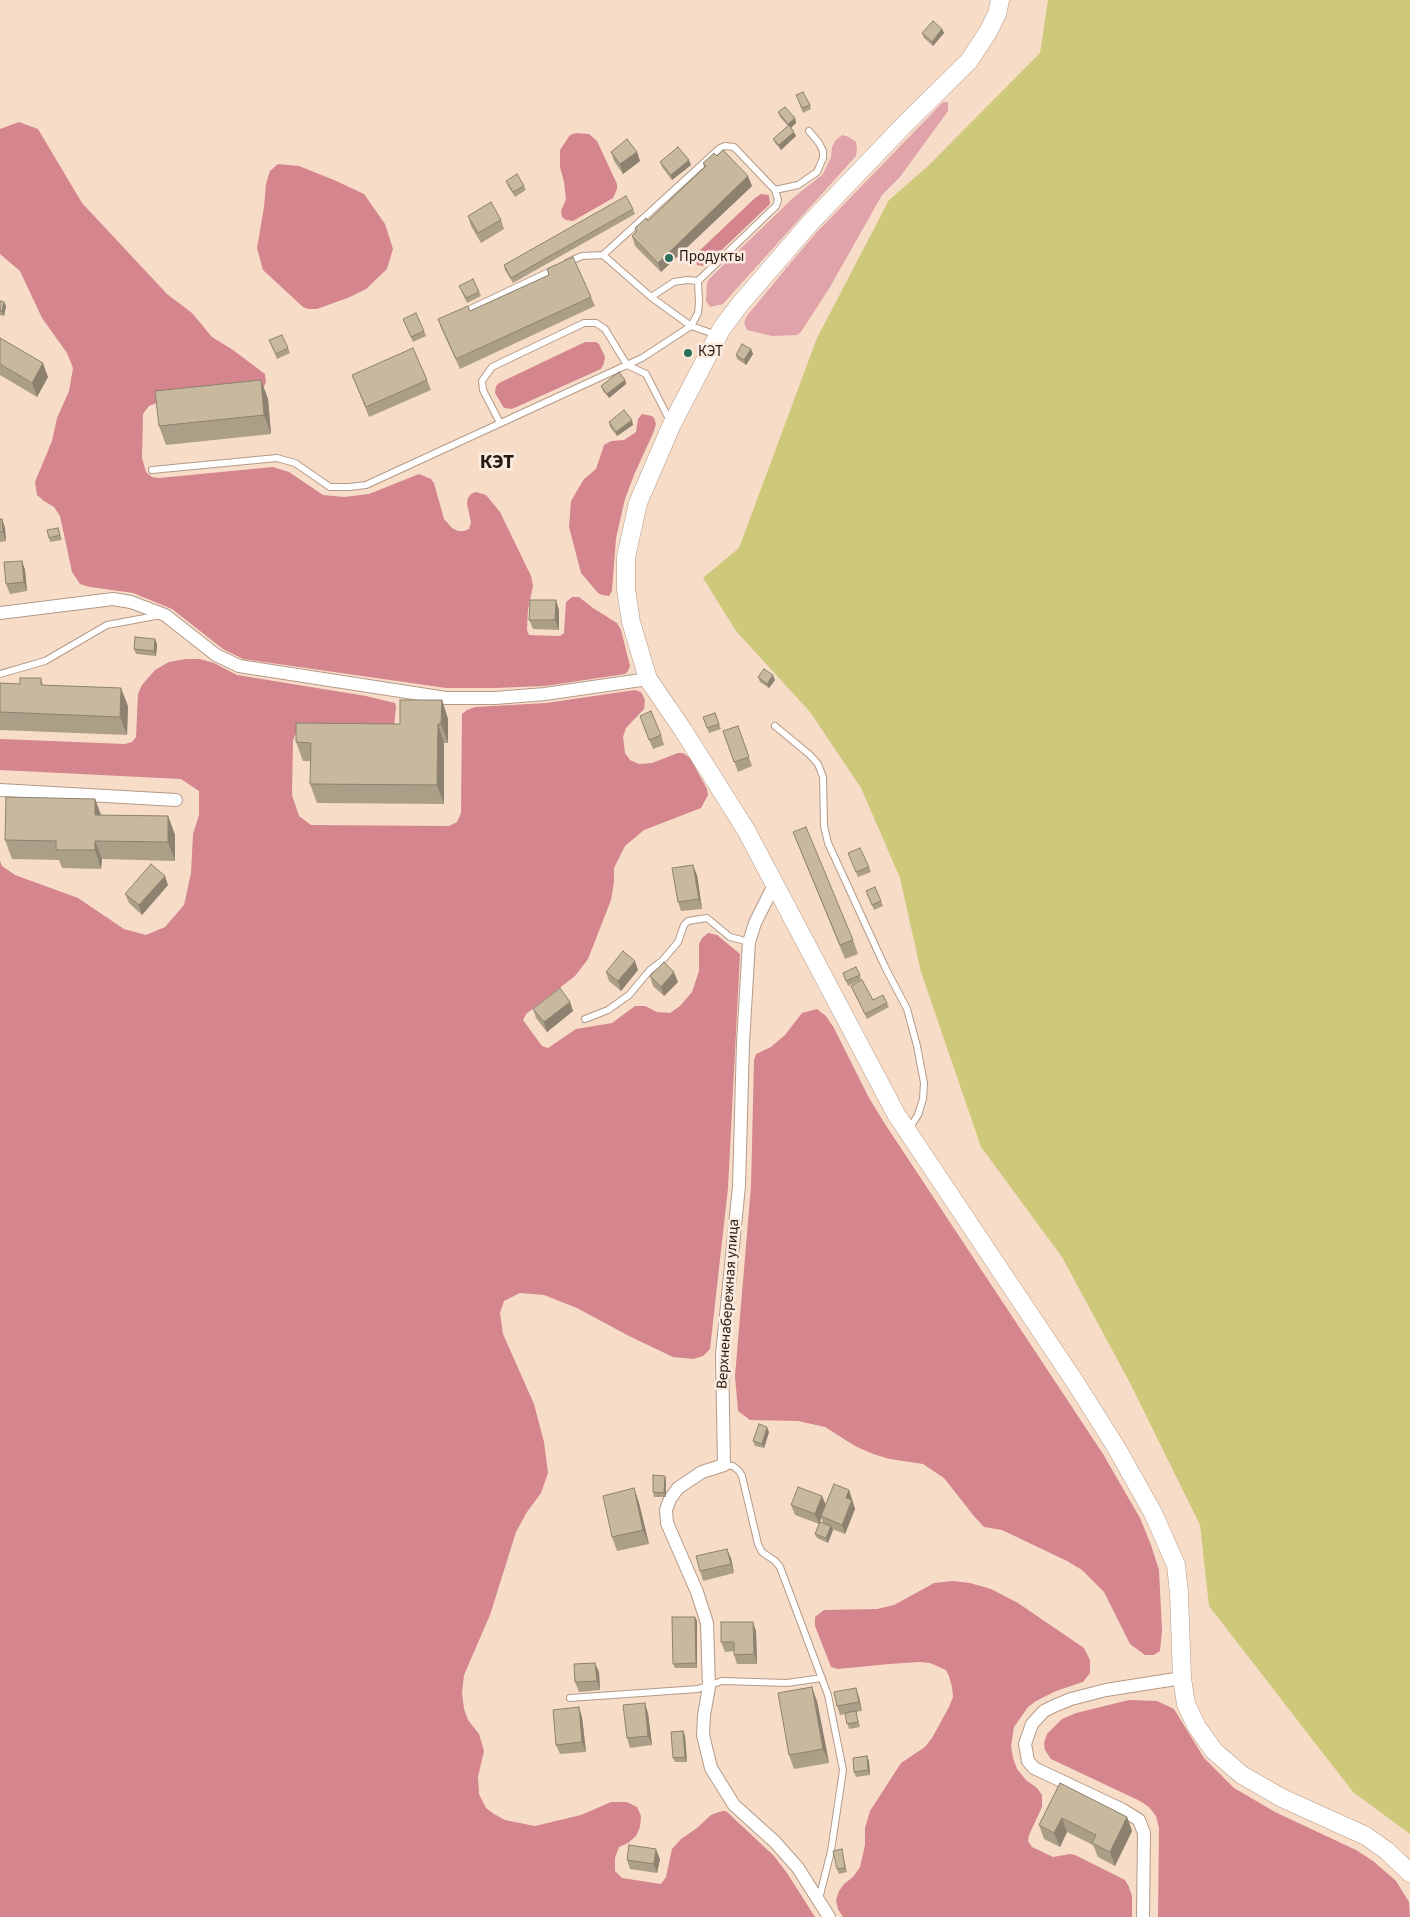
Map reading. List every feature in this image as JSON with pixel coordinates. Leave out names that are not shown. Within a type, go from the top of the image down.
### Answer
[{"type":"main road","points":[[1000,0],[997,14],[988,32],[969,61],[904,125],[811,222],[730,315],[718,335],[672,424],[638,503],[626,558],[626,589],[631,622],[648,679],[717,782],[746,830],[882,1090],[907,1133],[1075,1382],[1116,1447],[1153,1513],[1168,1543],[1176,1565],[1179,1593],[1182,1678],[1186,1704],[1197,1727],[1214,1751],[1242,1776],[1282,1798],[1366,1836],[1387,1851],[1410,1873]]},
{"type":"street","points":[[0,613],[113,599],[131,602],[165,615],[216,655],[239,666],[446,698],[496,698],[545,694],[648,679]]},
{"type":"street","points":[[0,790],[176,800]]},
{"type":"street","name":"Верхненабережная улица","points":[[724,1465],[722,1355],[739,1186],[743,1043],[749,942],[755,923],[774,883]]},
{"type":"street","points":[[724,1465],[702,1472],[684,1484],[670,1499],[666,1510],[667,1523],[697,1592],[708,1629],[709,1687],[704,1715],[704,1735],[714,1774],[734,1805],[775,1842],[792,1861],[829,1917]]},
{"type":"street","points":[[1143,1917],[1144,1833],[1139,1820],[1124,1810],[1034,1768],[1028,1761],[1025,1744],[1032,1724],[1044,1711],[1054,1706],[1071,1699],[1106,1690],[1182,1678]]},
{"type":"lane","points":[[775,190],[798,185],[817,172],[823,158],[823,151],[820,143],[809,131]]},
{"type":"lane","points":[[452,318],[582,256],[604,255],[720,148],[725,146],[734,148],[775,190],[778,200],[776,206],[698,280],[674,282],[651,297]]},
{"type":"lane","points":[[604,255],[651,297],[691,326],[718,335]]},
{"type":"lane","points":[[152,470],[277,458],[295,463],[330,487],[366,485],[642,358],[691,326],[698,313],[700,303],[698,280]]},
{"type":"lane","points":[[500,423],[483,390],[482,381],[492,367],[584,323],[596,324],[605,329],[628,365],[646,374],[672,424]]},
{"type":"lane","points":[[0,674],[45,661],[107,626],[165,615]]},
{"type":"lane","points":[[774,726],[810,755],[818,764],[823,777],[824,818],[828,843],[885,967],[908,1008],[918,1046],[924,1082],[924,1099],[918,1116],[907,1133]]},
{"type":"lane","points":[[585,1019],[608,1010],[629,995],[650,970],[662,962],[678,942],[684,925],[688,921],[707,918],[730,937],[749,942]]},
{"type":"lane","points":[[724,1465],[733,1466],[742,1476],[758,1544],[762,1552],[775,1560],[780,1567],[828,1695],[843,1770],[832,1851],[818,1901]]},
{"type":"lane","points":[[570,1698],[689,1690],[709,1687],[722,1681],[787,1683],[822,1678]]},
{"type":"shaded area","points":[[1048,0],[1410,0],[1410,1834],[1353,1792],[1209,1606],[1200,1525],[1130,1383],[1062,1257],[981,1147],[921,972],[900,878],[861,788],[810,712],[736,631],[703,578],[739,548],[817,338],[889,200],[927,167],[1040,53]]},
{"type":"shaded area","points":[[943,102],[948,102],[948,111],[900,177],[882,195],[830,287],[801,332],[797,335],[772,336],[747,330],[744,323],[746,317],[817,232]]},
{"type":"shaded area","points":[[19,122],[38,129],[82,203],[167,294],[192,313],[212,337],[265,374],[266,382],[263,389],[159,402],[149,406],[143,414],[142,458],[146,472],[152,477],[159,478],[273,467],[289,472],[323,495],[344,497],[369,494],[419,474],[431,479],[434,483],[444,519],[452,528],[458,531],[469,529],[471,522],[467,504],[471,494],[476,492],[486,495],[500,512],[531,576],[533,586],[528,609],[527,630],[529,635],[560,636],[564,633],[566,602],[572,597],[579,597],[617,623],[621,630],[630,666],[628,671],[625,674],[545,686],[446,688],[243,659],[223,649],[172,609],[133,593],[80,584],[72,572],[60,516],[54,507],[37,495],[35,482],[52,441],[57,418],[69,391],[73,368],[67,353],[42,318],[20,271],[0,254],[0,129]]},
{"type":"shaded area","points":[[576,133],[589,134],[597,141],[617,184],[617,189],[613,198],[573,221],[562,217],[561,211],[566,199],[560,167],[560,150],[570,135]]},
{"type":"shaded area","points":[[842,135],[856,142],[856,156],[723,304],[710,307],[706,301],[709,279],[793,198],[823,174],[831,157],[832,147]]},
{"type":"shaded area","points":[[278,164],[299,166],[364,194],[385,224],[393,249],[387,269],[366,289],[317,309],[308,309],[303,307],[263,270],[257,248],[266,184],[270,171]]},
{"type":"shaded area","points":[[761,194],[769,195],[770,204],[705,266],[697,265],[695,257],[697,253]]},
{"type":"shaded area","points":[[585,342],[596,342],[599,344],[605,357],[601,369],[512,409],[504,408],[495,393],[496,386],[499,383]]},
{"type":"shaded area","points":[[642,414],[652,416],[656,424],[625,499],[616,538],[612,591],[609,596],[602,595],[598,593],[581,573],[569,527],[571,501],[584,479],[596,469],[604,445],[611,441],[624,440],[636,432],[638,419]]},
{"type":"shaded area","points":[[200,659],[214,663],[237,675],[366,696],[395,703],[394,727],[301,733],[295,735],[293,741],[292,795],[299,816],[311,825],[449,826],[457,822],[461,813],[462,714],[467,710],[475,707],[546,703],[635,690],[641,692],[645,700],[644,709],[626,728],[623,737],[625,753],[630,760],[639,764],[652,763],[678,753],[683,753],[690,758],[707,789],[708,795],[701,808],[644,830],[625,846],[614,868],[611,900],[588,959],[575,976],[526,1014],[523,1020],[542,1046],[548,1048],[576,1029],[612,1023],[635,1006],[645,1006],[657,1012],[670,1013],[680,1006],[692,992],[699,971],[699,944],[702,938],[708,933],[717,935],[740,954],[728,1188],[710,1349],[703,1356],[693,1359],[673,1357],[577,1308],[544,1295],[520,1293],[504,1301],[500,1313],[503,1334],[534,1404],[544,1442],[548,1473],[541,1493],[527,1512],[516,1532],[490,1615],[464,1675],[462,1693],[464,1709],[468,1720],[479,1734],[484,1751],[478,1777],[479,1794],[486,1808],[494,1814],[505,1820],[535,1826],[581,1815],[611,1802],[627,1802],[637,1807],[641,1816],[640,1827],[636,1836],[628,1843],[619,1847],[615,1858],[615,1871],[622,1878],[661,1884],[666,1877],[672,1849],[681,1839],[711,1815],[726,1811],[774,1856],[815,1917],[0,1917],[0,861],[2,866],[15,875],[78,898],[124,929],[146,935],[165,927],[184,905],[191,873],[193,834],[199,815],[199,791],[181,779],[0,770],[0,739],[125,744],[132,742],[136,737],[138,694],[142,685],[155,670],[169,662]]},
{"type":"shaded area","points":[[817,1009],[826,1016],[834,1028],[868,1096],[883,1121],[1103,1454],[1140,1518],[1159,1570],[1162,1631],[1160,1651],[1154,1655],[1145,1655],[1130,1644],[1104,1592],[1082,1570],[1002,1530],[984,1527],[944,1478],[923,1464],[890,1459],[873,1454],[855,1446],[825,1427],[798,1421],[750,1420],[738,1411],[735,1376],[751,1186],[754,1060],[756,1054],[771,1047],[785,1035],[802,1013]]},
{"type":"shaded area","points":[[953,1581],[970,1583],[991,1589],[1018,1603],[1084,1648],[1090,1660],[1090,1673],[1083,1682],[1056,1691],[1028,1707],[1014,1727],[1011,1746],[1013,1758],[1017,1769],[1042,1795],[1042,1807],[1029,1835],[1028,1841],[1032,1847],[1053,1857],[1075,1855],[1125,1880],[1132,1896],[1132,1917],[843,1917],[838,1909],[836,1900],[839,1891],[860,1867],[865,1845],[865,1828],[870,1811],[901,1763],[925,1747],[932,1738],[953,1697],[952,1687],[946,1670],[930,1663],[889,1664],[838,1669],[831,1667],[815,1626],[815,1617],[824,1610],[877,1609],[894,1605],[934,1583]]},
{"type":"shaded area","points":[[1129,1700],[1157,1701],[1174,1709],[1204,1758],[1234,1788],[1275,1812],[1356,1850],[1373,1861],[1396,1881],[1409,1902],[1410,1917],[1158,1917],[1159,1828],[1156,1816],[1149,1807],[1140,1801],[1051,1759],[1045,1750],[1044,1743],[1047,1734],[1062,1719],[1076,1713]]},
{"type":"building","points":[[933,21],[942,29],[932,42],[922,33]]},
{"type":"building","points":[[803,92],[810,105],[802,108],[796,95]]},
{"type":"building","points":[[785,107],[795,118],[788,124],[778,112]]},
{"type":"building","points":[[789,125],[794,132],[779,145],[773,139]]},
{"type":"building","points":[[627,139],[637,152],[620,164],[611,152]]},
{"type":"building","points":[[678,147],[689,160],[671,175],[660,162]]},
{"type":"building","points":[[723,150],[748,176],[658,263],[632,236],[637,231],[635,228],[646,218],[648,221],[706,166],[703,163],[714,153],[717,156]]},
{"type":"building","points":[[517,174],[524,186],[513,192],[506,181]]},
{"type":"building","points":[[626,196],[633,209],[511,278],[504,265]]},
{"type":"building","points":[[491,202],[501,220],[478,233],[468,216]]},
{"type":"building","points":[[573,257],[591,297],[456,359],[438,319],[468,306],[470,311],[549,275],[547,269]]},
{"type":"building","points":[[473,279],[479,292],[466,298],[459,286]]},
{"type":"building","points":[[0,301],[4,302],[2,311],[0,311]]},
{"type":"building","points":[[416,313],[424,331],[411,337],[403,319]]},
{"type":"building","points":[[282,335],[288,348],[276,354],[269,340]]},
{"type":"building","points":[[0,338],[43,363],[32,383],[0,364]]},
{"type":"building","points":[[742,344],[751,349],[744,360],[736,355]]},
{"type":"building","points":[[413,348],[427,380],[366,407],[352,375]]},
{"type":"building","points":[[619,372],[625,380],[607,394],[601,386]]},
{"type":"building","points":[[261,380],[264,415],[159,426],[155,391]]},
{"type":"building","points":[[624,410],[632,420],[616,432],[609,422]]},
{"type":"building","points":[[0,519],[2,519],[3,532],[0,532]]},
{"type":"building","points":[[58,528],[60,535],[49,538],[47,530]]},
{"type":"building","points":[[22,561],[24,582],[6,584],[4,562]]},
{"type":"building","points":[[530,600],[556,600],[555,620],[529,620]]},
{"type":"building","points":[[135,637],[155,639],[154,651],[134,649]]},
{"type":"building","points":[[764,669],[773,675],[767,684],[758,677]]},
{"type":"building","points":[[20,678],[41,678],[41,685],[121,688],[120,717],[0,712],[0,683],[20,684]]},
{"type":"building","points":[[400,700],[442,700],[441,724],[438,724],[437,785],[310,784],[311,743],[296,742],[296,723],[400,724]]},
{"type":"building","points":[[651,711],[661,735],[649,740],[640,716]]},
{"type":"building","points":[[715,713],[719,724],[707,728],[703,717]]},
{"type":"building","points":[[738,726],[749,757],[734,762],[723,731]]},
{"type":"building","points":[[6,797],[95,799],[95,815],[168,816],[168,842],[95,841],[95,850],[56,850],[56,841],[5,840]]},
{"type":"building","points":[[806,827],[853,940],[840,945],[793,832]]},
{"type":"building","points":[[860,848],[869,867],[856,872],[848,853]]},
{"type":"building","points":[[151,864],[165,876],[139,905],[125,894]]},
{"type":"building","points":[[693,865],[699,899],[678,902],[672,868]]},
{"type":"building","points":[[875,887],[881,901],[872,905],[866,891]]},
{"type":"building","points":[[623,951],[635,961],[618,981],[606,972]]},
{"type":"building","points":[[664,962],[674,972],[661,987],[650,976]]},
{"type":"building","points":[[856,967],[860,975],[846,981],[843,973]]},
{"type":"building","points":[[862,980],[873,1000],[883,995],[887,1003],[865,1014],[851,986]]},
{"type":"building","points":[[560,988],[570,1002],[544,1022],[533,1009]]},
{"type":"building","points":[[759,1424],[767,1427],[762,1444],[753,1441]]},
{"type":"building","points":[[653,1475],[665,1476],[664,1493],[653,1492]]},
{"type":"building","points":[[834,1484],[849,1490],[846,1498],[852,1500],[842,1525],[821,1516]]},
{"type":"building","points":[[798,1487],[822,1496],[815,1514],[791,1505]]},
{"type":"building","points":[[634,1488],[643,1530],[612,1537],[603,1496]]},
{"type":"building","points":[[820,1522],[831,1526],[826,1538],[815,1534]]},
{"type":"building","points":[[727,1549],[731,1564],[700,1571],[696,1556]]},
{"type":"building","points":[[672,1617],[695,1617],[696,1663],[673,1664]]},
{"type":"building","points":[[721,1622],[753,1622],[754,1654],[734,1655],[734,1642],[721,1642]]},
{"type":"building","points":[[595,1663],[597,1681],[575,1682],[574,1664]]},
{"type":"building","points":[[812,1687],[823,1749],[789,1755],[778,1693]]},
{"type":"building","points":[[856,1688],[859,1702],[837,1706],[834,1692]]},
{"type":"building","points":[[645,1703],[648,1736],[627,1738],[623,1705]]},
{"type":"building","points":[[579,1707],[582,1742],[556,1745],[553,1710]]},
{"type":"building","points":[[856,1711],[858,1722],[847,1724],[845,1713]]},
{"type":"building","points":[[683,1731],[685,1757],[673,1758],[671,1732]]},
{"type":"building","points":[[867,1756],[868,1770],[854,1772],[853,1758]]},
{"type":"building","points":[[1060,1783],[1127,1817],[1110,1852],[1092,1843],[1096,1835],[1062,1818],[1054,1833],[1039,1825]]},
{"type":"building","points":[[629,1845],[656,1849],[654,1864],[627,1860]]},
{"type":"building","points":[[842,1849],[845,1868],[837,1869],[833,1851]]},
{"type":"place","name":"Продукты","points":[[669,258]]},
{"type":"place","name":"КЭТ","points":[[688,353]]},
{"type":"district","name":"КЭТ","points":[[497,464]]}]
